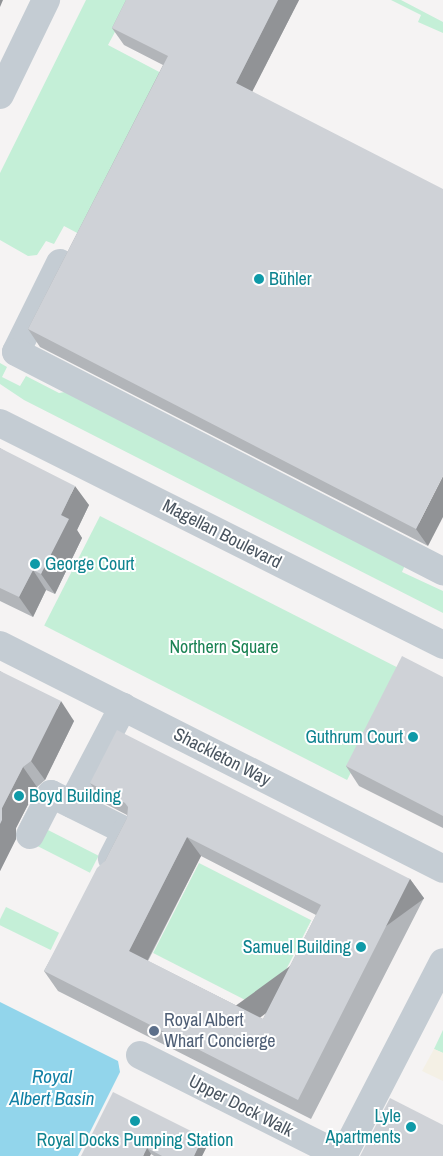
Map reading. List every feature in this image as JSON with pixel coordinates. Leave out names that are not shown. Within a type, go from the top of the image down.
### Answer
[{"type":"street","points":[[0,96],[46,0]]},
{"type":"street","points":[[60,263],[16,352],[443,572]]},
{"type":"street","name":"Magellan Boulevard","points":[[0,423],[443,646]]},
{"type":"street","name":"Shackleton Way","points":[[0,645],[443,869]]},
{"type":"street","points":[[72,804],[123,707]]},
{"type":"street","points":[[30,835],[51,794],[72,804],[126,831],[105,872]]},
{"type":"street","points":[[343,1156],[443,962]]},
{"type":"street","name":"Upper Dock Walk","points":[[140,1055],[343,1156]]},
{"type":"green space","points":[[86,0],[132,0],[108,45],[165,75],[81,235],[64,226],[54,244],[46,241],[37,255],[28,256],[0,240],[0,173]]},
{"type":"green space","points":[[391,0],[401,0],[443,22],[443,33],[418,22],[421,15]]},
{"type":"green space","points":[[0,363],[7,367],[2,377],[20,386],[26,376],[59,393],[65,392],[405,565],[402,572],[443,591],[443,613],[24,400],[0,384]]},
{"type":"green space","name":"Northern Square","points":[[100,516],[403,670],[347,780],[44,626]]},
{"type":"green space","points":[[46,829],[99,856],[90,873],[37,846]]},
{"type":"green space","points":[[199,863],[311,920],[265,1010],[153,953]]},
{"type":"green space","points":[[6,907],[59,933],[51,950],[0,925],[0,919]]},
{"type":"green space","points":[[443,1030],[443,1053],[434,1049]]},
{"type":"sand","points":[[434,1049],[443,1053],[443,1081],[422,1071]]},
{"type":"water","name":"Royal Albert Basin","points":[[0,1002],[118,1061],[120,1072],[78,1156],[0,1156]]},
{"type":"building","name":"Bühler","points":[[126,0],[278,0],[236,83],[443,189],[443,476],[416,529],[28,329],[168,56],[112,28]]},
{"type":"building","name":"George Court","points":[[0,448],[75,486],[61,515],[69,519],[41,574],[33,570],[19,597],[0,588]]},
{"type":"building","name":"Guthrum Court","points":[[402,656],[443,677],[443,816],[346,766]]},
{"type":"building","points":[[0,671],[61,701],[31,761],[23,767],[2,808],[0,824]]},
{"type":"building","name":"Samuel Building","points":[[117,730],[410,879],[298,1100],[44,971],[97,868],[105,861],[127,818],[128,807],[125,803],[90,783]],"holes":[[[187,837],[321,905],[263,1019],[129,951]]]},
{"type":"building","name":"Royal Docks Pumping Station","points":[[113,1092],[203,1137],[194,1156],[162,1156],[147,1148],[143,1156],[81,1156]]},
{"type":"building","points":[[390,1098],[443,1125],[443,1156],[360,1156]]},
{"type":"place","name":"Bühler","points":[[259,279]]},
{"type":"place","name":"George Court","points":[[35,564]]},
{"type":"place","name":"Guthrum Court","points":[[413,737]]},
{"type":"place","name":"Boyd Building","points":[[19,796]]},
{"type":"place","name":"Samuel Building","points":[[361,947]]},
{"type":"place","name":"Royal Albert Wharf Concierge","points":[[154,1031]]},
{"type":"place","name":"Royal Docks Pumping Station","points":[[135,1121]]},
{"type":"place","name":"Lyle Apartments","points":[[411,1127]]}]
